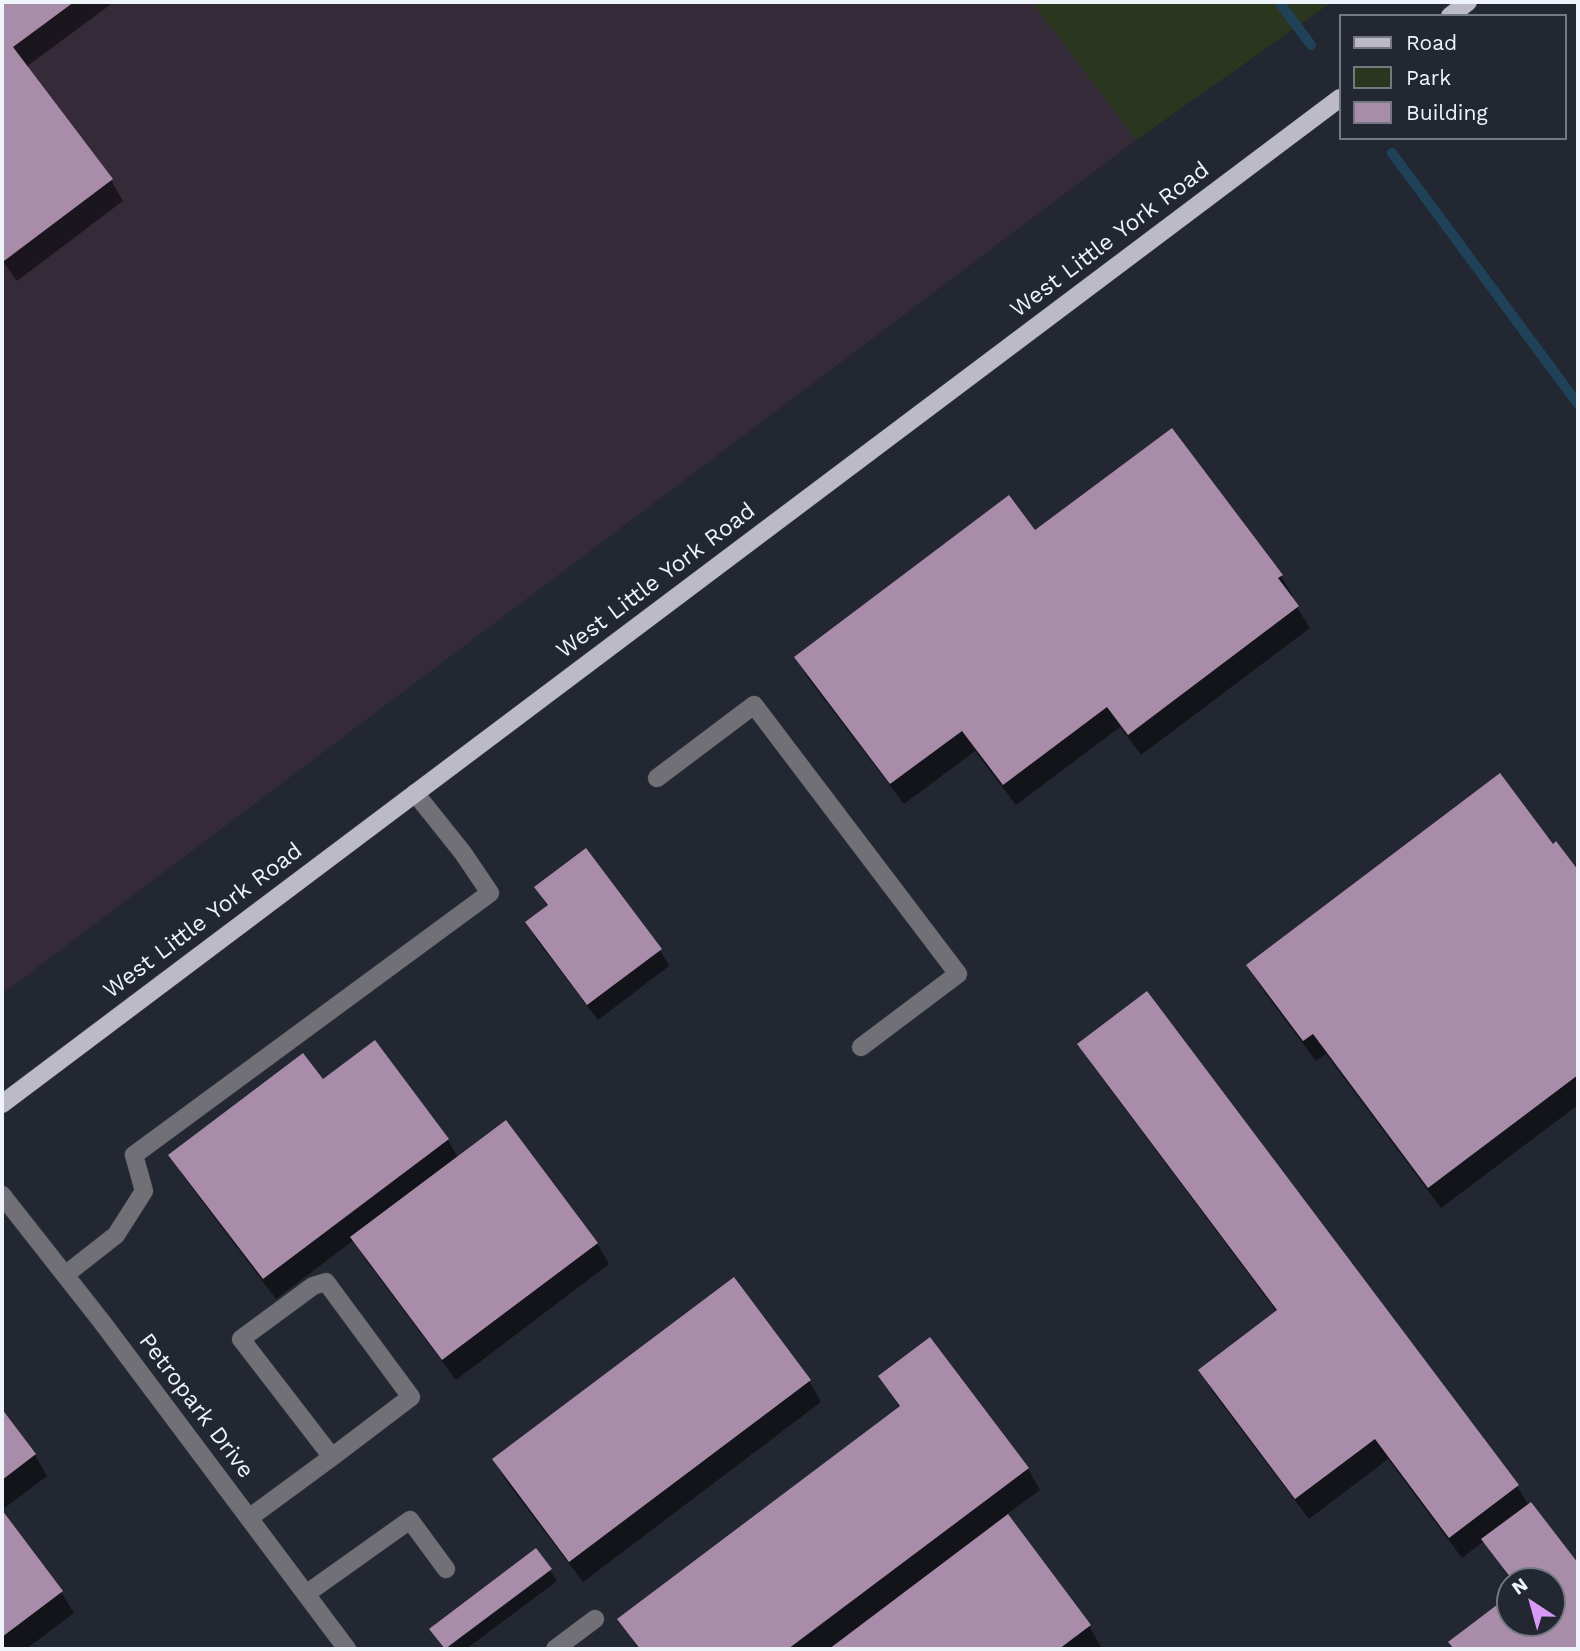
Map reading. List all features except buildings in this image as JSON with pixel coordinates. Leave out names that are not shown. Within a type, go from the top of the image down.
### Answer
[{"type":"main road","points":[[1453,14],[1468,2]]},
{"type":"main road","name":"West Little York Road","points":[[2,1104],[1338,100]]},
{"type":"street","points":[[657,778],[754,705],[958,974],[862,1047]]},
{"type":"street","points":[[65,1275],[116,1234],[144,1191],[134,1155],[490,893],[463,853],[415,793]]},
{"type":"street","name":"Petropark Drive","points":[[2,1195],[347,1649]]},
{"type":"street","points":[[249,1518],[332,1457],[411,1397],[326,1282],[313,1286],[241,1339],[332,1457]]},
{"type":"street","points":[[306,1594],[410,1520],[446,1569]]},
{"type":"street","points":[[555,1649],[595,1619]]},
{"type":"shaded area","points":[[2,2],[1032,2],[1136,140],[2,994]]},
{"type":"green space","points":[[1032,2],[1332,2],[1136,140]]},
{"type":"waterway","points":[[1279,2],[1311,45]]},
{"type":"waterway","points":[[1392,153],[1578,404]]}]
